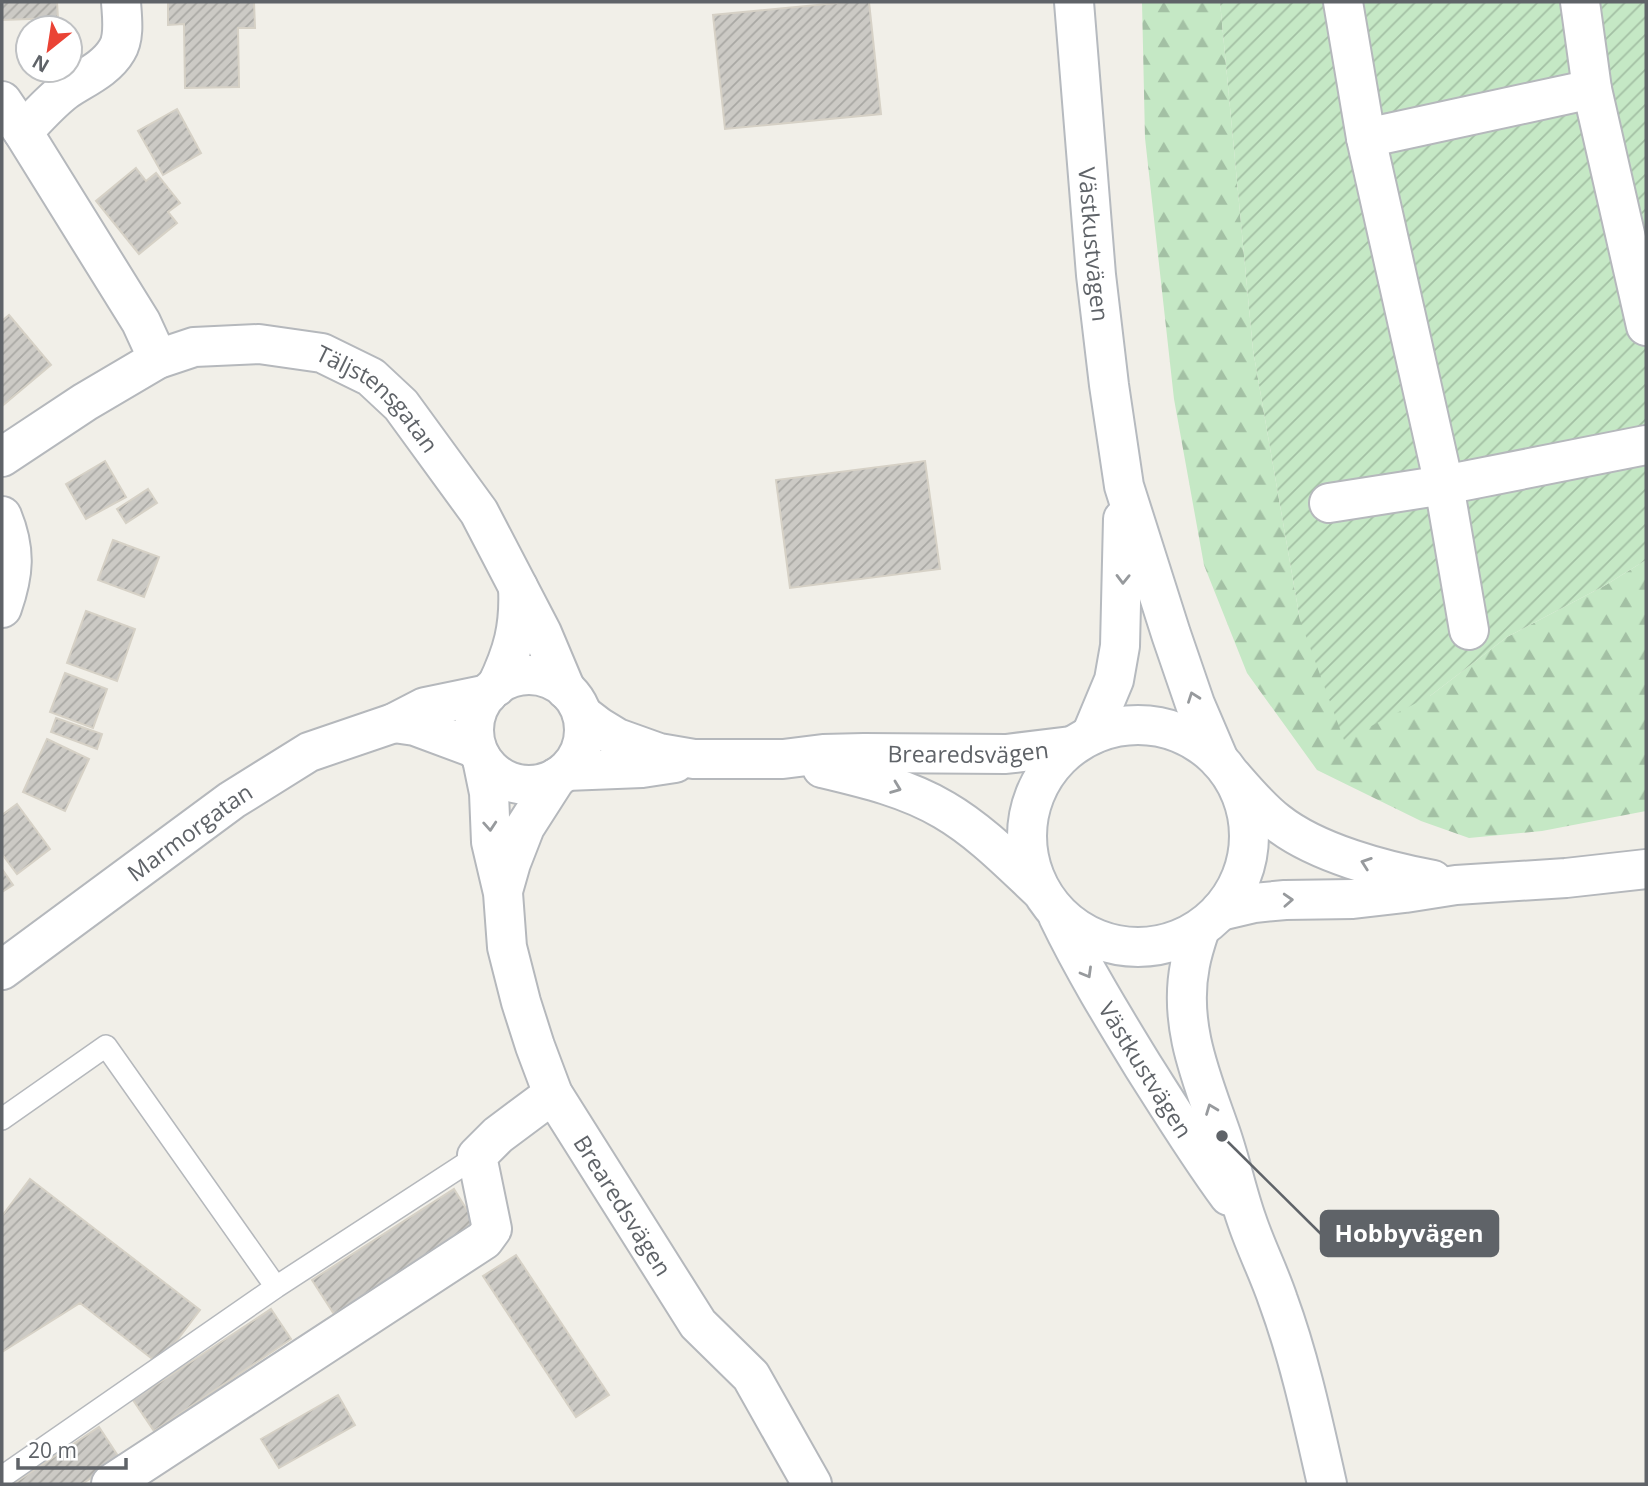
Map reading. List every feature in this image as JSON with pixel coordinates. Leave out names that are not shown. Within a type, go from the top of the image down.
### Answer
[{"type":"street","points":[[23,132],[65,91],[108,63],[119,48],[122,31],[121,2]]},
{"type":"street","name":"Västkustvägen","points":[[1074,2],[1096,275],[1124,486],[1120,646],[1114,680],[1081,740]]},
{"type":"street","points":[[1343,2],[1366,138],[1444,485],[1469,630]]},
{"type":"street","points":[[1580,2],[1592,89],[1646,326]]},
{"type":"street","points":[[1366,138],[1592,89]]},
{"type":"street","points":[[2,101],[141,321],[158,359]]},
{"type":"street","name":"Täljstensgatan","points":[[2,457],[85,402],[158,359],[194,347],[259,344],[322,353],[371,377],[401,405],[479,512],[518,585],[574,702]]},
{"type":"street","points":[[1329,503],[1444,485],[1646,445]]},
{"type":"street","name":"Västkustvägen","points":[[1124,486],[1191,692],[1226,768]]},
{"type":"street","points":[[2,516],[13,554],[2,608]]},
{"type":"street","name":"Täljstensgatan","points":[[492,690],[512,648],[519,610],[518,585]]},
{"type":"street","points":[[394,723],[415,726],[479,754],[499,776],[510,782],[534,785],[546,783],[562,774],[579,753],[584,733],[574,702],[551,680],[532,676],[513,678],[492,690],[482,701],[475,719],[475,739],[479,754]]},
{"type":"street","name":"Marmorgatan","points":[[2,970],[232,800],[309,751],[394,723],[425,707],[492,690]]},
{"type":"street","name":"Brearedsvägen","points":[[574,702],[599,727],[617,738],[659,753],[694,759]]},
{"type":"street","points":[[1456,885],[1375,866],[1305,839],[1276,822],[1226,768],[1192,738],[1142,724],[1107,729],[1081,740],[1058,758],[1037,787],[1027,821],[1028,856],[1033,874],[1048,901],[1084,934],[1116,946],[1160,945],[1184,937],[1210,920],[1254,903],[1353,899],[1456,885],[1566,878],[1646,869]]},
{"type":"street","name":"Brearedsvägen","points":[[502,893],[525,827],[562,774],[642,768],[694,759],[783,758],[864,753],[1006,754],[1081,740]]},
{"type":"street","name":"Brearedsvägen","points":[[479,754],[489,793],[491,842],[502,893],[507,947],[535,1046],[553,1094],[698,1324],[751,1376],[812,1484]]},
{"type":"street","name":"Brearedsvägen","points":[[783,758],[868,778],[944,810],[992,845],[1048,901]]},
{"type":"street","points":[[1210,920],[1233,895],[1248,856],[1250,835],[1244,804],[1226,768]]},
{"type":"street","name":"Västkustvägen","points":[[1048,901],[1109,1011],[1195,1149],[1247,1220]]},
{"type":"street","name":"Västkustvägen","points":[[1210,920],[1190,964],[1187,1013],[1192,1050],[1247,1220],[1293,1345],[1327,1484]]},
{"type":"street","points":[[111,1484],[484,1240],[492,1229],[491,1217],[477,1156],[498,1135],[553,1094]]},
{"type":"lane","points":[[2,1119],[106,1046],[276,1287]]},
{"type":"lane","points":[[2,1477],[276,1287],[477,1156]]},
{"type":"green space","points":[[1142,2],[1220,2],[1253,350],[1300,620],[1430,696],[1507,637],[1604,586],[1646,560],[1646,811],[1542,831],[1469,838],[1421,821],[1317,770],[1247,673],[1204,565],[1174,399],[1145,138]]},
{"type":"green space","points":[[1220,2],[1646,2],[1646,560],[1604,586],[1507,637],[1430,696],[1344,740],[1300,620],[1253,350]]},
{"type":"building","points":[[2,2],[57,2],[58,14],[14,14],[14,20],[2,20]]},
{"type":"building","points":[[168,2],[254,2],[255,28],[238,28],[239,87],[185,88],[184,24],[168,25]]},
{"type":"building","points":[[869,2],[881,114],[725,129],[713,15]]},
{"type":"building","points":[[177,109],[201,153],[163,175],[138,131]]},
{"type":"building","points":[[136,168],[146,181],[156,173],[180,203],[168,212],[177,223],[139,254],[96,201]]},
{"type":"building","points":[[9,315],[51,365],[2,406],[2,321]]},
{"type":"building","points":[[105,461],[126,497],[86,519],[66,484]]},
{"type":"building","points":[[925,461],[940,569],[790,588],[776,480]]},
{"type":"building","points":[[148,489],[157,503],[126,523],[117,509]]},
{"type":"building","points":[[113,540],[159,557],[144,597],[98,580]]},
{"type":"building","points":[[86,611],[135,629],[117,681],[67,663]]},
{"type":"building","points":[[65,673],[107,689],[93,728],[50,712]]},
{"type":"building","points":[[56,718],[102,734],[97,749],[51,732]]},
{"type":"building","points":[[47,739],[89,759],[65,811],[23,792]]},
{"type":"building","points":[[17,804],[50,849],[17,874],[2,854],[2,815]]},
{"type":"building","points":[[2,869],[13,885],[2,892]]},
{"type":"building","points":[[30,1179],[200,1310],[159,1364],[80,1303],[2,1352],[2,1216]]},
{"type":"building","points":[[454,1189],[475,1223],[334,1314],[312,1280]]},
{"type":"building","points":[[516,1255],[609,1395],[576,1417],[483,1276]]},
{"type":"building","points":[[271,1309],[291,1339],[154,1431],[133,1400]]},
{"type":"building","points":[[338,1395],[355,1425],[279,1468],[261,1439]]},
{"type":"building","points":[[99,1427],[120,1459],[82,1484],[13,1484]]},
{"type":"place","name":"Hobbyvägen","points":[[1222,1136]]}]
